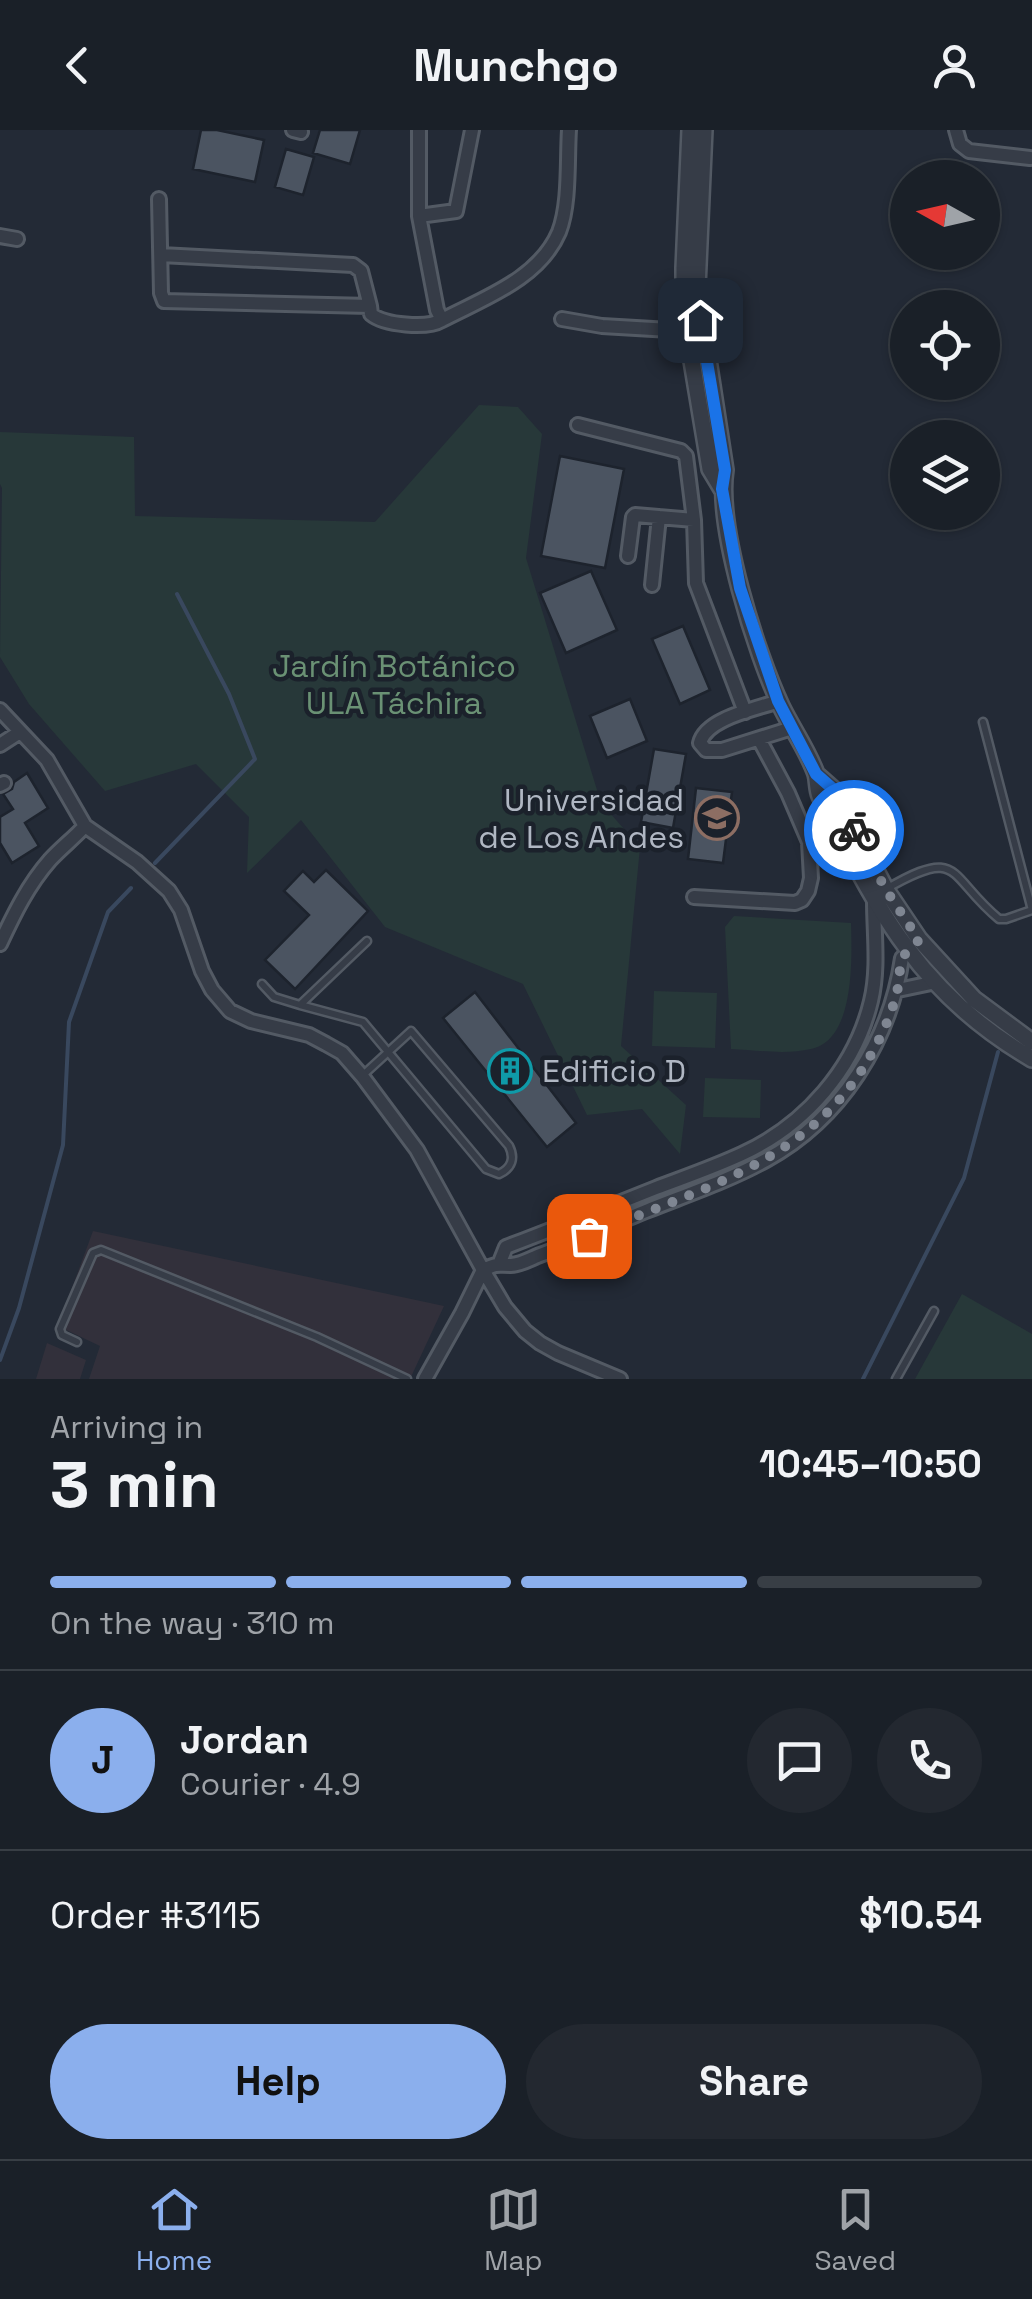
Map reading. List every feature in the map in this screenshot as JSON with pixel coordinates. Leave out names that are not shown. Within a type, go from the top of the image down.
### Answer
[{"type":"street","points":[[420,130],[418,216],[442,320]]},
{"type":"street","points":[[418,216],[456,210],[472,130]]},
{"type":"street","points":[[161,255],[353,265],[360,271],[371,314],[378,320],[429,326],[509,285],[532,269],[548,250],[559,232],[564,211],[569,130]]},
{"type":"street","points":[[690,130],[684,268],[688,332],[710,469],[722,489]]},
{"type":"street","points":[[704,130],[697,288],[725,470],[722,489],[740,588],[778,701],[816,774],[833,789],[880,895],[910,950],[961,1008],[1012,1048],[1032,1058]]},
{"type":"street","points":[[956,130],[960,144],[969,151],[1030,158]]},
{"type":"street","points":[[159,198],[164,301],[370,306]]},
{"type":"street","points":[[0,236],[17,239]]},
{"type":"street","points":[[562,319],[688,332]]},
{"type":"street","points":[[578,425],[682,451],[688,461],[696,582],[745,712]]},
{"type":"street","points":[[628,556],[633,517],[694,520]]},
{"type":"street","points":[[652,585],[659,518]]},
{"type":"street","points":[[778,701],[713,724],[700,742],[712,752],[792,728]]},
{"type":"street","points":[[0,710],[47,760],[85,826],[137,862],[169,891],[181,910],[202,971],[230,1011],[309,1035],[342,1053],[362,1076],[417,1150],[505,1307],[525,1331],[540,1343],[620,1379]]},
{"type":"street","points":[[0,745],[20,732]]},
{"type":"street","points":[[694,897],[795,903],[808,890],[811,878],[806,833],[760,739]]},
{"type":"street","points":[[0,944],[36,877],[85,826]]},
{"type":"street","points":[[500,1262],[506,1247],[744,1153],[793,1123],[830,1086],[850,1058],[871,1002],[880,895]]},
{"type":"street","points":[[875,979],[910,950]]},
{"type":"street","points":[[425,1379],[483,1270],[500,1262],[513,1265],[702,1190],[765,1161],[813,1128],[866,1064],[898,990],[910,950]]},
{"type":"street","points":[[910,950],[1032,1042]]},
{"type":"street","points":[[898,990],[936,982]]},
{"type":"lane","points":[[880,895],[908,876],[943,867],[960,878],[999,919],[1032,910],[983,722]]},
{"type":"lane","points":[[300,1005],[367,941]]},
{"type":"lane","points":[[262,984],[274,998],[363,1022],[388,1052],[486,1169],[500,1174],[512,1164],[509,1146],[411,1030],[388,1052],[362,1076]]},
{"type":"lane","points":[[78,1342],[62,1335],[60,1329],[93,1253],[101,1250],[407,1379]]},
{"type":"lane","points":[[896,1379],[934,1310]]},
{"type":"shaded area","points":[[93,1231],[444,1306],[410,1379],[89,1379],[100,1346],[58,1326]]},
{"type":"shaded area","points":[[47,1343],[86,1360],[80,1379],[36,1379]]},
{"type":"green space","name":"Jardín Botánico ULA Táchira","points":[[479,405],[518,407],[542,434],[526,558],[601,803],[640,847],[621,1046],[686,1105],[680,1154],[642,1109],[587,1115],[523,984],[385,927],[301,820],[247,873],[249,817],[196,764],[105,791],[29,704],[0,657],[0,432],[134,437],[135,516],[375,522]]},
{"type":"green space","points":[[734,916],[851,923],[848,996],[836,1031],[825,1042],[791,1052],[731,1049],[725,927]]},
{"type":"green space","points":[[654,991],[717,993],[715,1048],[652,1046]]},
{"type":"green space","points":[[705,1078],[761,1080],[760,1118],[703,1117]]},
{"type":"green space","points":[[962,1294],[1032,1334],[1032,1379],[915,1379]]},
{"type":"building","points":[[201,130],[264,140],[255,182],[193,169]]},
{"type":"building","points":[[320,130],[360,130],[350,164],[313,153]]},
{"type":"building","points":[[286,149],[314,157],[303,195],[275,187]]},
{"type":"building","points":[[560,456],[624,469],[605,568],[541,556]]},
{"type":"building","points":[[591,571],[617,630],[566,653],[540,593]]},
{"type":"building","points":[[683,626],[710,690],[680,704],[652,639]]},
{"type":"building","points":[[630,699],[647,741],[607,758],[590,716]]},
{"type":"building","points":[[654,749],[686,754],[673,828],[641,822]]},
{"type":"building","points":[[27,773],[48,808],[25,823],[39,846],[12,863],[0,843],[0,817],[13,809],[3,794]]},
{"type":"building","points":[[696,788],[732,792],[723,863],[688,859]]},
{"type":"building","points":[[326,870],[368,911],[295,989],[265,960],[309,915],[284,891],[303,871],[314,882]]},
{"type":"building","name":"Edificio D","points":[[475,992],[576,1123],[547,1147],[443,1018]]},
{"type":"waterway","points":[[155,863],[255,759],[229,694],[177,594]]},
{"type":"waterway","points":[[0,1360],[19,1308],[63,1145],[69,1022],[108,912],[131,888]]},
{"type":"waterway","points":[[863,1379],[964,1178],[998,1052]]},
{"type":"way so far","points":[[589,1236],[702,1190],[790,1146],[813,1128],[866,1064],[898,990],[902,958],[919,940],[854,830]]},
{"type":"place","name":"Universidad de Los Andes","points":[[717,818]]},
{"type":"place","name":"Edificio D","points":[[510,1071]]},
{"type":"route","points":[[700,320],[725,470],[722,489],[728,530],[740,588],[778,701],[816,774],[833,789],[854,830]]}]
